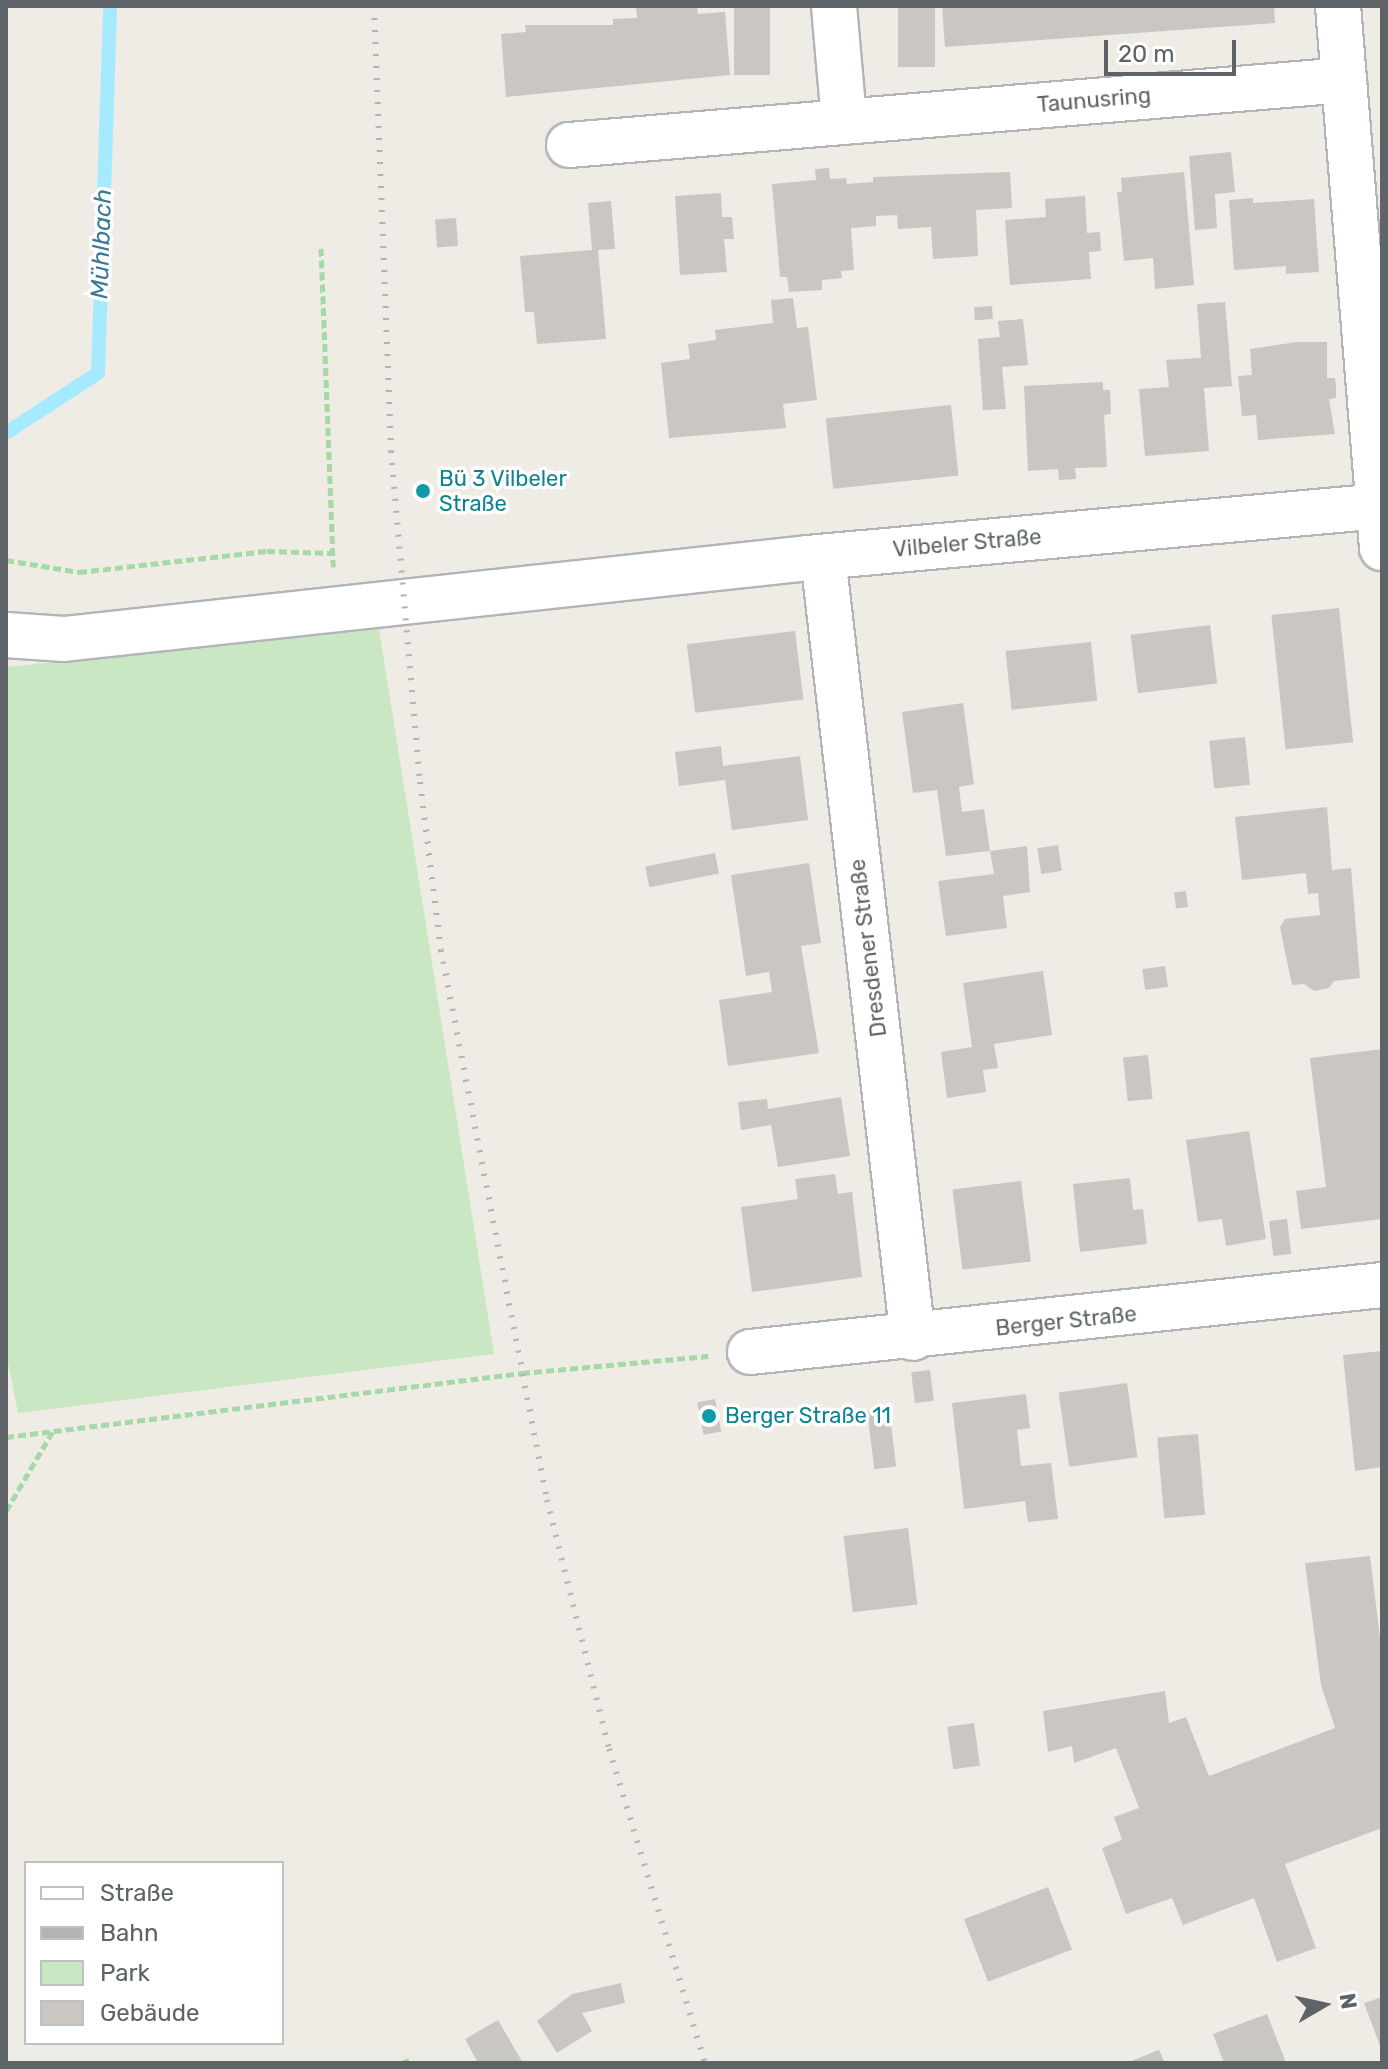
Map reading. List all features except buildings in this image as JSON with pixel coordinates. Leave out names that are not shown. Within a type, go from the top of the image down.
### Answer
[{"type":"street","points":[[834,6],[844,121]]},
{"type":"street","points":[[1338,6],[1381,520]]},
{"type":"street","name":"Taunusring","points":[[569,145],[1344,80]]},
{"type":"street","name":"Vilbeler Straße","points":[[6,635],[64,639],[823,557],[1381,520]]},
{"type":"street","name":"Dresdener Straße","points":[[823,557],[913,1338]]},
{"type":"street","name":"Berger Straße","points":[[750,1352],[913,1338],[1382,1285]]},
{"type":"path","points":[[6,560],[79,572],[267,551],[332,553],[321,248]]},
{"type":"path","points":[[6,1437],[522,1373],[750,1352]]},
{"type":"path","points":[[6,1511],[53,1430]]},
{"type":"green space","points":[[379,629],[494,1354],[18,1413],[6,1352],[6,667]]},
{"type":"waterway","name":"Mühlbach","points":[[6,433],[98,373],[110,6]]},
{"type":"railway","points":[[374,6],[391,451],[420,782],[441,950],[547,1500],[609,1749],[705,2063]]},
{"type":"place","name":"Bü 3 Vilbeler Straße","points":[[423,491]]},
{"type":"place","name":"Berger Straße 11","points":[[709,1416]]}]
